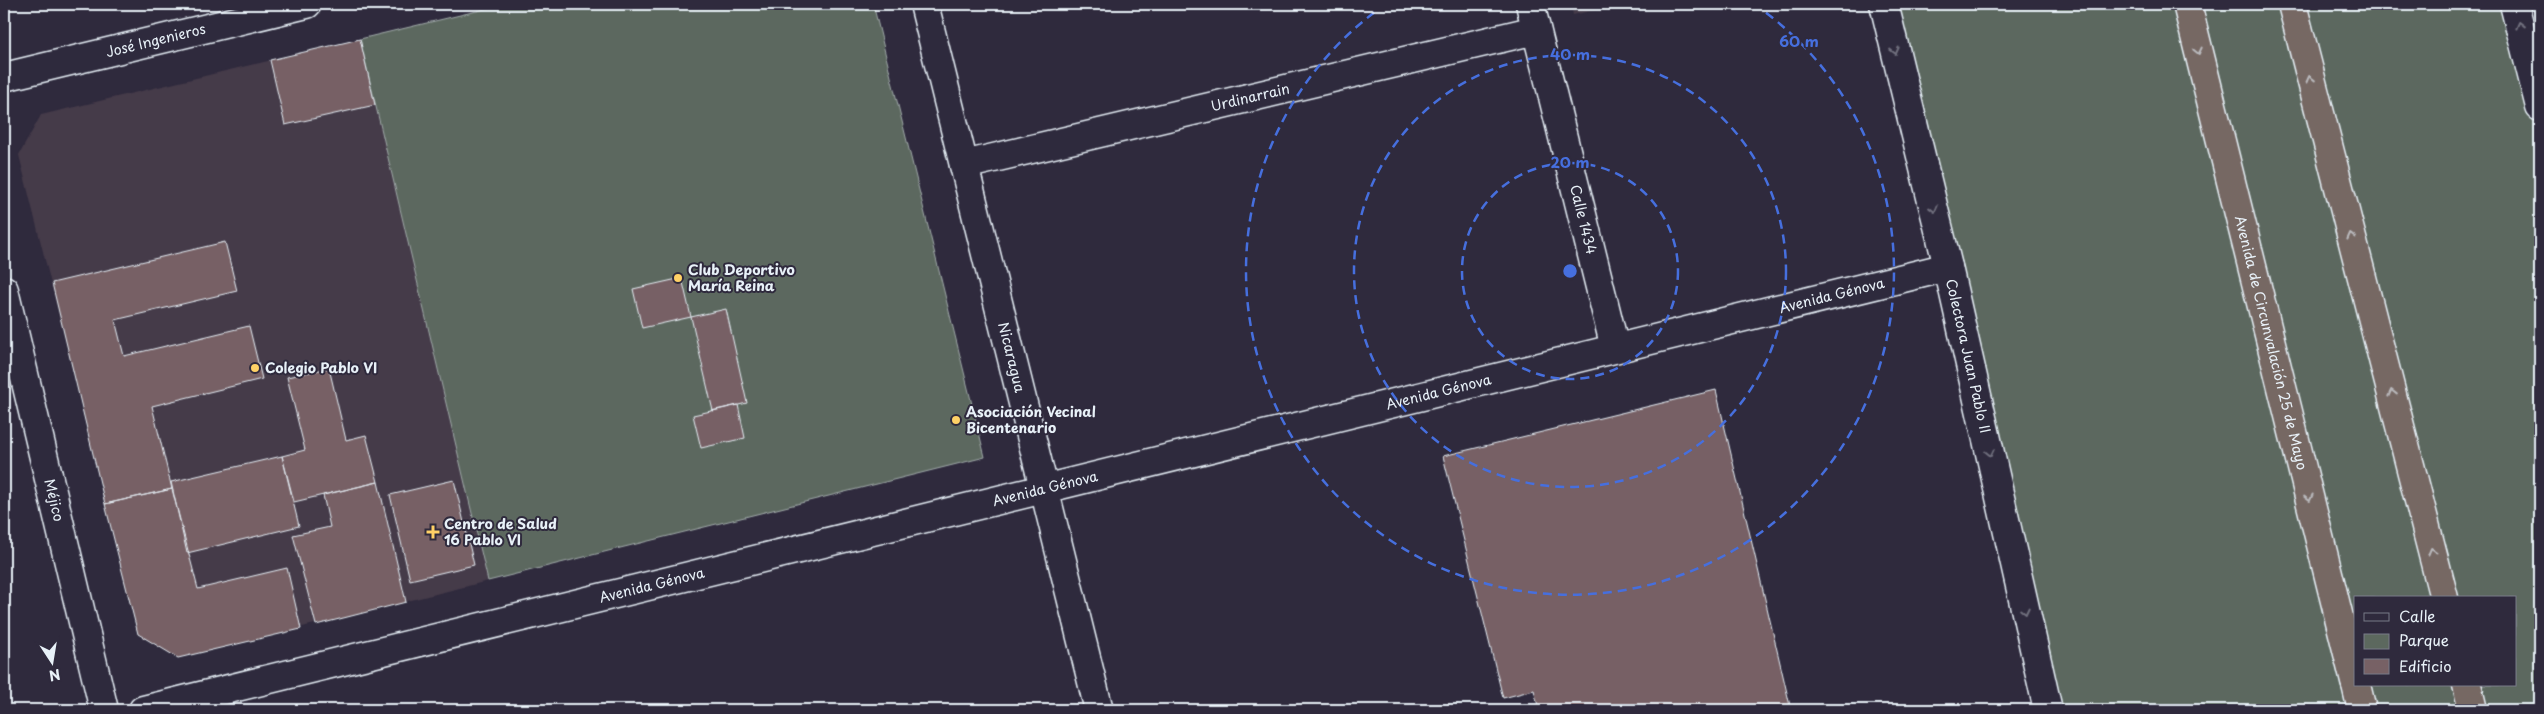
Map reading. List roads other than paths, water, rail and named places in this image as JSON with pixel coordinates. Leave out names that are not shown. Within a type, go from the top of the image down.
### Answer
[{"type":"highway","name":"Avenida de Circunvalación 25 de Mayo","points":[[2187,4],[2354,676]]},
{"type":"highway","points":[[2292,4],[2443,596]]},
{"type":"highway","name":"Avenida de Circunvalación 25 de Mayo","points":[[2356,686],[2362,710]]},
{"type":"highway","points":[[2467,686],[2473,710]]},
{"type":"street","name":"José Ingenieros","points":[[4,77],[307,4]]},
{"type":"street","name":"Nicaragua","points":[[924,4],[1099,710]]},
{"type":"street","name":"Colectora Juan Pablo II","points":[[1884,4],[1948,267],[2048,710]]},
{"type":"street","points":[[2514,4],[2540,107]]},
{"type":"street","name":"Urdinarrain","points":[[964,165],[1533,17]]},
{"type":"street","name":"Calle 1434","points":[[1533,17],[1615,348]]},
{"type":"street","name":"Avenida Génova","points":[[143,710],[1948,267]]},
{"type":"street","name":"Méjico","points":[[4,290],[104,710]]},
{"type":"place","name":"Club Deportivo María Reina","points":[[678,278]]},
{"type":"place","name":"Colegio Pablo VI","points":[[255,368]]},
{"type":"place","name":"Asociación Vecinal Bicentenario","points":[[956,420]]},
{"type":"place","name":"Centro de Salud 16 Pablo VI","points":[[433,532]]}]
